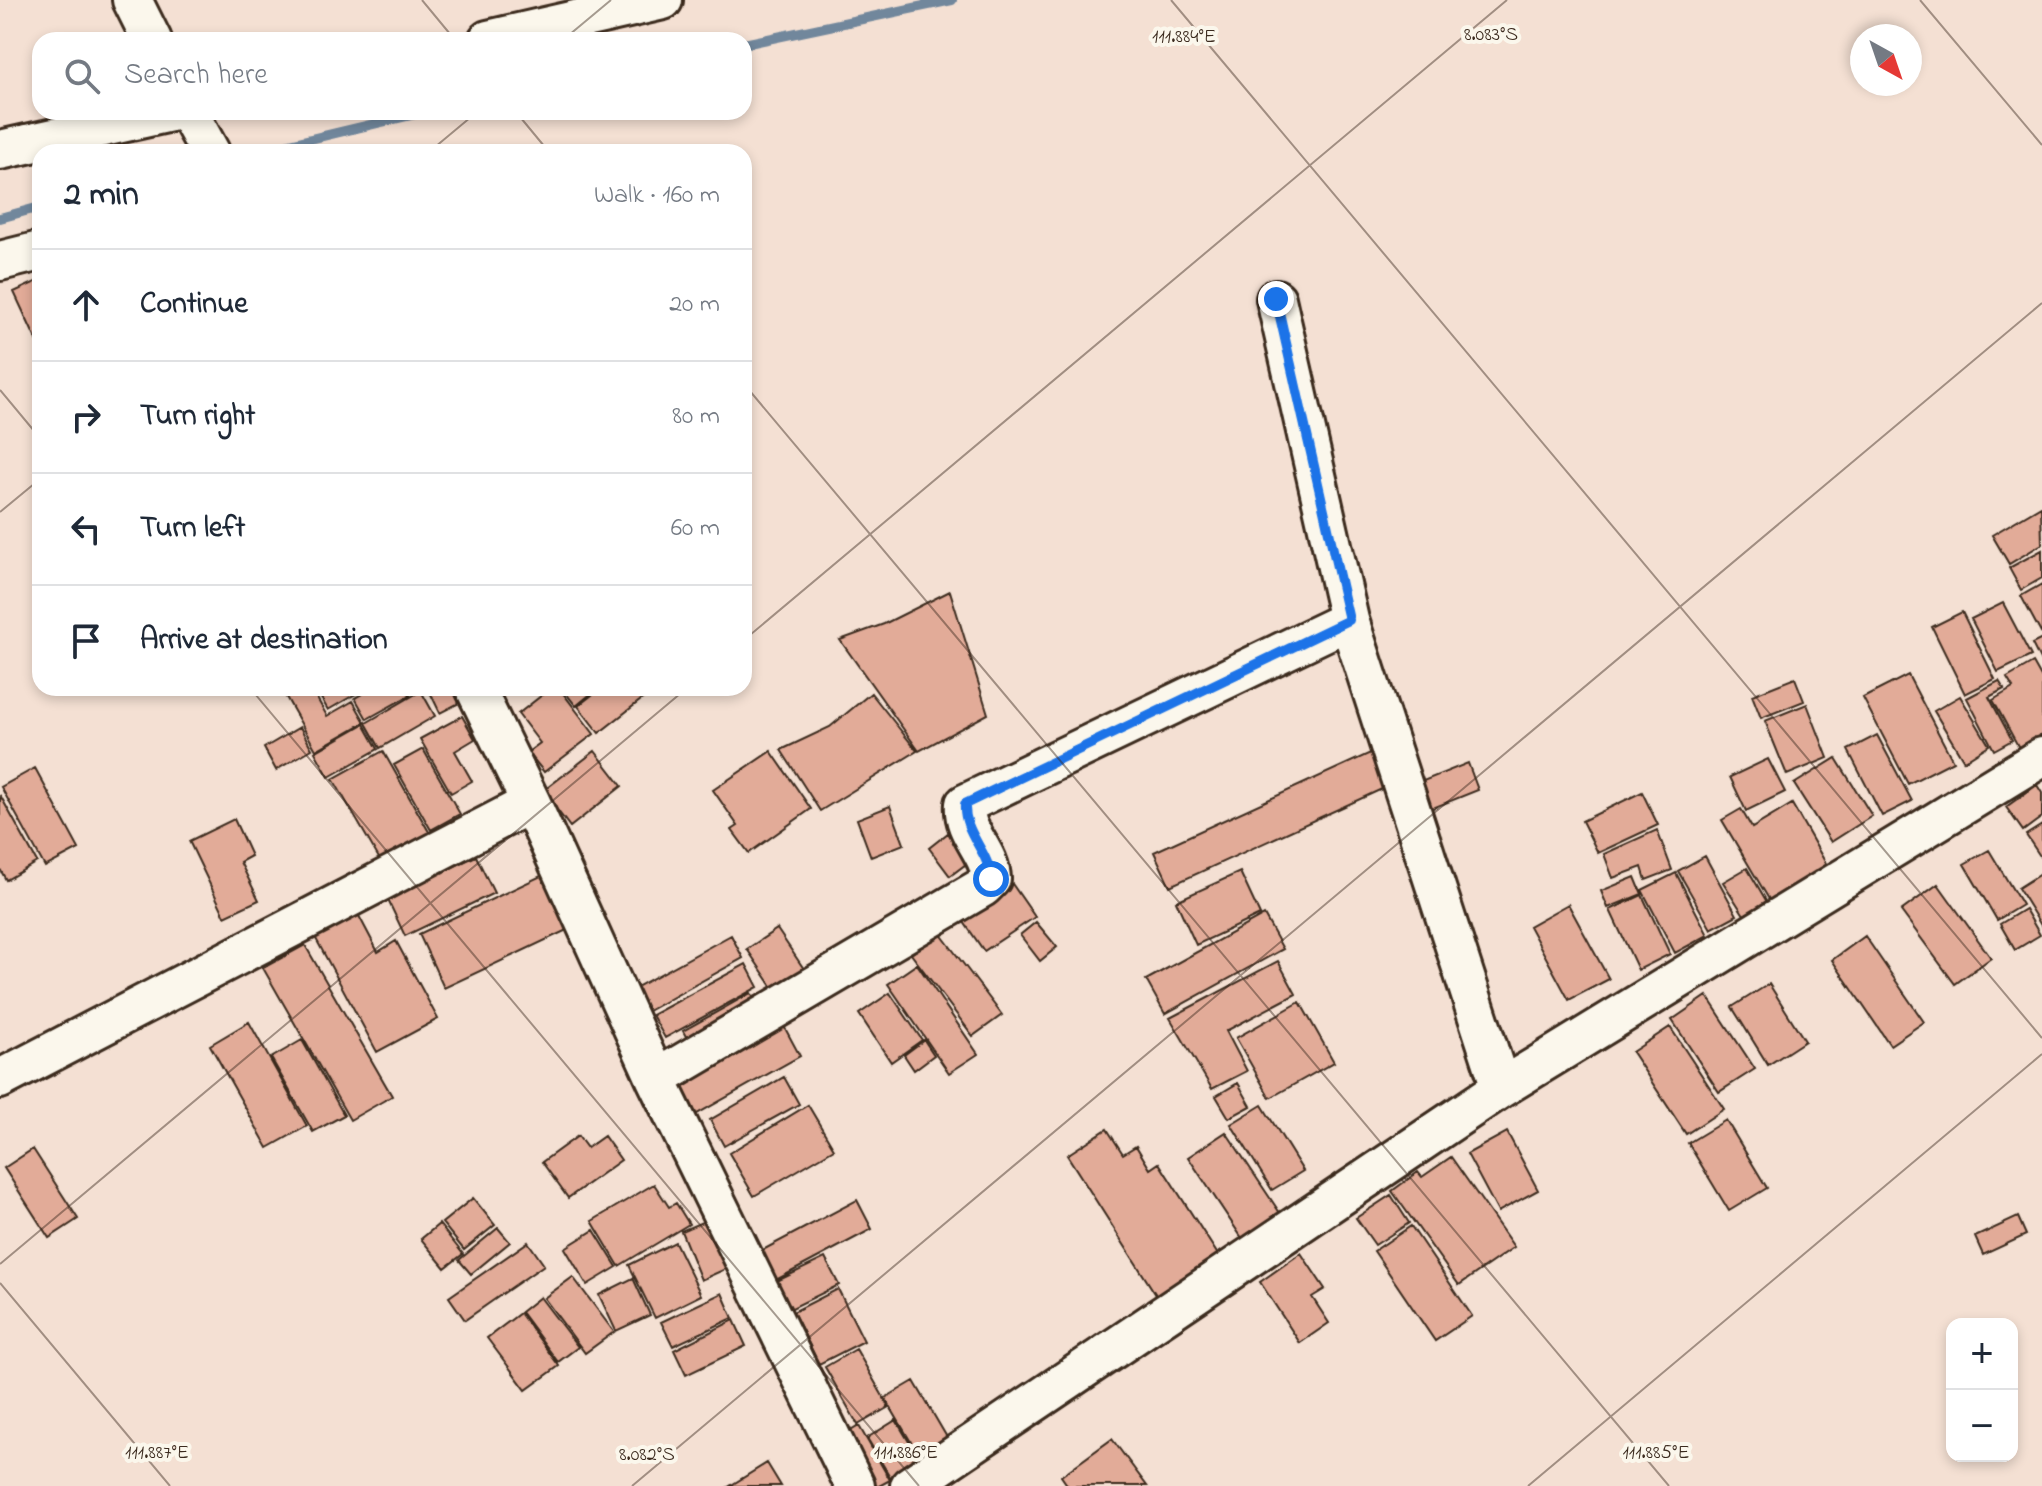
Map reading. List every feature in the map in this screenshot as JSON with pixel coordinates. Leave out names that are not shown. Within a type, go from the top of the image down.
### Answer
[{"type":"street","points":[[132,0],[148,32]]},
{"type":"street","points":[[523,32],[663,0]]},
{"type":"street","points":[[0,150],[135,120]]},
{"type":"street","points":[[192,120],[206,144]]},
{"type":"street","points":[[0,261],[32,253]]},
{"type":"street","points":[[1276,299],[1349,620],[1501,1088]]},
{"type":"street","points":[[656,1079],[983,887],[991,879],[990,865],[967,825],[965,804],[1349,620]]},
{"type":"street","points":[[479,696],[656,1079],[855,1486]]},
{"type":"street","points":[[910,1486],[1501,1088],[2042,757]]},
{"type":"street","points":[[0,1079],[531,803]]},
{"type":"building","points":[[32,284],[32,331],[14,292]]},
{"type":"building","points":[[2041,506],[2042,544],[2009,564],[1992,535]]},
{"type":"building","points":[[2042,550],[2042,578],[2021,590],[2009,568]]},
{"type":"building","points":[[2042,584],[2042,632],[2041,633],[2021,596]]},
{"type":"building","points":[[950,591],[988,714],[919,751],[840,640],[884,624]]},
{"type":"building","points":[[2003,603],[2031,656],[1998,672],[1971,619]]},
{"type":"building","points":[[1962,612],[1995,679],[1965,694],[1932,627]]},
{"type":"building","points":[[2042,639],[2042,664],[2032,644]]},
{"type":"building","points":[[2033,663],[2042,679],[2042,735],[2019,748],[1993,700],[2013,688],[2007,678]]},
{"type":"building","points":[[1908,675],[1953,761],[1908,784],[1863,698]]},
{"type":"building","points":[[1795,678],[1804,701],[1761,718],[1752,695]]},
{"type":"building","points":[[1999,681],[2004,689],[1989,697],[2012,740],[1994,750],[1967,698]]},
{"type":"building","points":[[871,693],[917,751],[820,811],[781,750],[830,727]]},
{"type":"building","points":[[316,696],[327,716],[353,701],[365,722],[316,750],[286,697]]},
{"type":"building","points":[[320,696],[352,696],[328,710]]},
{"type":"building","points":[[359,696],[408,696],[367,719],[355,698]]},
{"type":"building","points":[[412,696],[424,696],[435,716],[380,748],[366,723]]},
{"type":"building","points":[[432,696],[460,696],[463,701],[440,713]]},
{"type":"building","points":[[541,696],[565,696],[594,734],[544,772],[528,752],[540,743],[518,714]]},
{"type":"building","points":[[568,696],[588,696],[576,706]]},
{"type":"building","points":[[591,696],[646,696],[599,733],[578,706]]},
{"type":"building","points":[[1960,696],[1989,745],[1964,761],[1934,711]]},
{"type":"building","points":[[1807,704],[1828,758],[1787,775],[1765,721]]},
{"type":"building","points":[[462,716],[475,739],[455,751],[472,781],[451,793],[420,739]]},
{"type":"building","points":[[364,724],[378,749],[329,777],[315,752]]},
{"type":"building","points":[[300,727],[312,749],[276,770],[264,748]]},
{"type":"building","points":[[1877,735],[1912,801],[1882,816],[1848,750]]},
{"type":"building","points":[[423,749],[460,814],[431,830],[394,765]]},
{"type":"building","points":[[1377,750],[1393,784],[1170,886],[1154,852]]},
{"type":"building","points":[[383,751],[433,839],[384,867],[333,779]]},
{"type":"building","points":[[595,751],[622,786],[570,827],[543,791]]},
{"type":"building","points":[[771,751],[811,809],[749,853],[732,830],[738,826],[713,790]]},
{"type":"building","points":[[1836,758],[1872,816],[1831,842],[1794,784]]},
{"type":"building","points":[[1768,759],[1785,792],[1746,811],[1730,777]]},
{"type":"building","points":[[1468,763],[1478,790],[1423,812],[1413,785]]},
{"type":"building","points":[[35,768],[79,849],[45,867],[1,787]]},
{"type":"building","points":[[2037,785],[2042,793],[2042,817],[2023,831],[2006,807]]},
{"type":"building","points":[[1642,792],[1658,825],[1598,853],[1582,821]]},
{"type":"building","points":[[0,795],[37,862],[6,880],[0,869]]},
{"type":"building","points":[[1792,804],[1828,867],[1770,901],[1722,820],[1741,809],[1752,828]]},
{"type":"building","points":[[890,806],[904,844],[871,857],[857,819]]},
{"type":"building","points":[[234,819],[251,856],[240,862],[259,900],[225,916],[189,841]]},
{"type":"building","points":[[2042,825],[2042,859],[2026,835]]},
{"type":"building","points":[[1657,830],[1672,870],[1646,880],[1642,867],[1613,878],[1604,854]]},
{"type":"building","points":[[948,833],[970,861],[950,876],[929,848]]},
{"type":"building","points":[[1989,850],[2022,905],[1997,920],[1964,864]]},
{"type":"building","points":[[476,856],[494,893],[405,936],[387,898]]},
{"type":"building","points":[[1705,856],[1737,915],[1711,929],[1678,871]]},
{"type":"building","points":[[1747,868],[1767,902],[1744,915],[1723,882]]},
{"type":"building","points":[[1240,872],[1260,915],[1196,945],[1176,901]]},
{"type":"building","points":[[1676,873],[1708,935],[1675,953],[1642,890]]},
{"type":"building","points":[[2040,874],[2042,876],[2042,927],[2018,888]]},
{"type":"building","points":[[543,875],[569,929],[444,988],[419,934]]},
{"type":"building","points":[[1006,875],[1035,917],[984,951],[955,909]]},
{"type":"building","points":[[1635,877],[1642,894],[1608,908],[1601,891]]},
{"type":"building","points":[[1938,884],[1991,958],[1955,984],[1901,911]]},
{"type":"building","points":[[1642,895],[1670,954],[1638,970],[1610,910]]},
{"type":"building","points":[[1568,904],[1609,979],[1569,1000],[1529,926]]},
{"type":"building","points":[[2025,909],[2040,935],[2015,950],[2000,924]]},
{"type":"building","points":[[358,914],[378,952],[396,941],[438,1019],[377,1052],[315,937]]},
{"type":"building","points":[[1264,915],[1283,949],[1165,1014],[1146,980]]},
{"type":"building","points":[[1036,922],[1057,947],[1040,961],[1020,935]]},
{"type":"building","points":[[777,929],[808,975],[778,995],[747,949]]},
{"type":"building","points":[[940,933],[1002,1015],[973,1036],[911,954]]},
{"type":"building","points":[[731,935],[743,958],[641,1015],[628,992]]},
{"type":"building","points":[[1865,936],[1924,1022],[1890,1045],[1832,960]]},
{"type":"building","points":[[305,945],[392,1096],[350,1120],[263,968]]},
{"type":"building","points":[[1278,961],[1296,994],[1226,1031],[1247,1071],[1212,1089],[1170,1018]]},
{"type":"building","points":[[746,964],[758,987],[665,1038],[652,1015]]},
{"type":"building","points":[[917,964],[978,1054],[949,1073],[888,984]]},
{"type":"building","points":[[1769,984],[1805,1041],[1768,1065],[1732,1007]]},
{"type":"building","points":[[751,993],[762,1014],[694,1052],[683,1031]]},
{"type":"building","points":[[890,993],[922,1040],[891,1062],[859,1014]]},
{"type":"building","points":[[1707,996],[1755,1069],[1719,1092],[1672,1020]]},
{"type":"building","points":[[1300,1002],[1334,1062],[1270,1098],[1236,1038]]},
{"type":"building","points":[[779,1017],[800,1056],[695,1115],[674,1075]]},
{"type":"building","points":[[249,1022],[307,1126],[268,1148],[210,1045]]},
{"type":"building","points":[[1670,1027],[1724,1109],[1686,1134],[1632,1052]]},
{"type":"building","points":[[302,1040],[344,1115],[313,1132],[271,1058]]},
{"type":"building","points":[[924,1040],[934,1055],[914,1070],[904,1055]]},
{"type":"building","points":[[784,1077],[799,1104],[724,1146],[710,1120]]},
{"type":"building","points":[[1238,1083],[1251,1106],[1229,1118],[1216,1096]]},
{"type":"building","points":[[808,1105],[834,1149],[754,1196],[729,1153]]},
{"type":"building","points":[[1262,1105],[1303,1171],[1272,1190],[1231,1124]]},
{"type":"building","points":[[1726,1120],[1767,1188],[1729,1211],[1688,1143]]},
{"type":"building","points":[[1107,1129],[1123,1154],[1136,1146],[1150,1169],[1159,1163],[1220,1258],[1158,1298],[1067,1155]]},
{"type":"building","points":[[1226,1132],[1284,1219],[1246,1244],[1188,1157]]},
{"type":"building","points":[[1507,1132],[1538,1190],[1498,1212],[1467,1154]]},
{"type":"building","points":[[578,1136],[587,1148],[604,1136],[621,1160],[568,1198],[542,1162]]},
{"type":"building","points":[[33,1149],[78,1219],[49,1238],[4,1168]]},
{"type":"building","points":[[1451,1157],[1514,1247],[1459,1285],[1392,1191],[1418,1172],[1422,1177]]},
{"type":"building","points":[[654,1184],[669,1207],[676,1203],[689,1224],[619,1266],[592,1221]]},
{"type":"building","points":[[1391,1195],[1409,1223],[1375,1245],[1356,1218]]},
{"type":"building","points":[[473,1198],[495,1225],[464,1250],[442,1223]]},
{"type":"building","points":[[857,1200],[872,1229],[774,1281],[759,1252]]},
{"type":"building","points":[[2018,1217],[2026,1235],[1983,1255],[1975,1237]]},
{"type":"building","points":[[709,1219],[730,1267],[701,1280],[681,1231]]},
{"type":"building","points":[[439,1224],[463,1254],[445,1268],[421,1239]]},
{"type":"building","points":[[1411,1226],[1472,1316],[1435,1341],[1374,1251]]},
{"type":"building","points":[[498,1228],[510,1242],[471,1274],[459,1260]]},
{"type":"building","points":[[594,1230],[617,1267],[587,1285],[565,1248]]},
{"type":"building","points":[[528,1242],[544,1265],[465,1320],[449,1297]]},
{"type":"building","points":[[675,1242],[701,1295],[655,1318],[629,1265]]},
{"type":"building","points":[[1301,1253],[1325,1289],[1312,1297],[1329,1323],[1300,1343],[1260,1282]]},
{"type":"building","points":[[825,1258],[839,1285],[790,1309],[777,1281]]},
{"type":"building","points":[[573,1277],[614,1332],[585,1353],[544,1298]]},
{"type":"building","points":[[633,1278],[650,1315],[616,1331],[599,1295]]},
{"type":"building","points":[[838,1289],[864,1341],[819,1364],[793,1312]]},
{"type":"building","points":[[722,1293],[733,1318],[673,1346],[661,1322]]},
{"type":"building","points":[[540,1297],[578,1347],[558,1362],[521,1312]]},
{"type":"building","points":[[520,1313],[559,1366],[526,1390],[487,1338]]},
{"type":"building","points":[[734,1320],[746,1346],[686,1375],[674,1350]]},
{"type":"building","points":[[856,1349],[889,1407],[858,1425],[825,1367]]},
{"type":"building","points":[[914,1381],[952,1446],[924,1464],[885,1398]]},
{"type":"building","points":[[896,1420],[921,1462],[892,1480],[867,1438]]},
{"type":"building","points":[[859,1426],[890,1480],[879,1486],[874,1486],[844,1435]]},
{"type":"building","points":[[1112,1439],[1147,1486],[1068,1486],[1061,1476]]},
{"type":"building","points":[[767,1463],[781,1486],[730,1486]]},
{"type":"waterway","points":[[752,42],[952,0]]},
{"type":"waterway","points":[[290,144],[390,120]]},
{"type":"waterway","points":[[0,218],[32,209]]},
{"type":"route","points":[[991,879],[990,865],[967,825],[965,804],[1025,772],[1349,620],[1276,299]]}]
